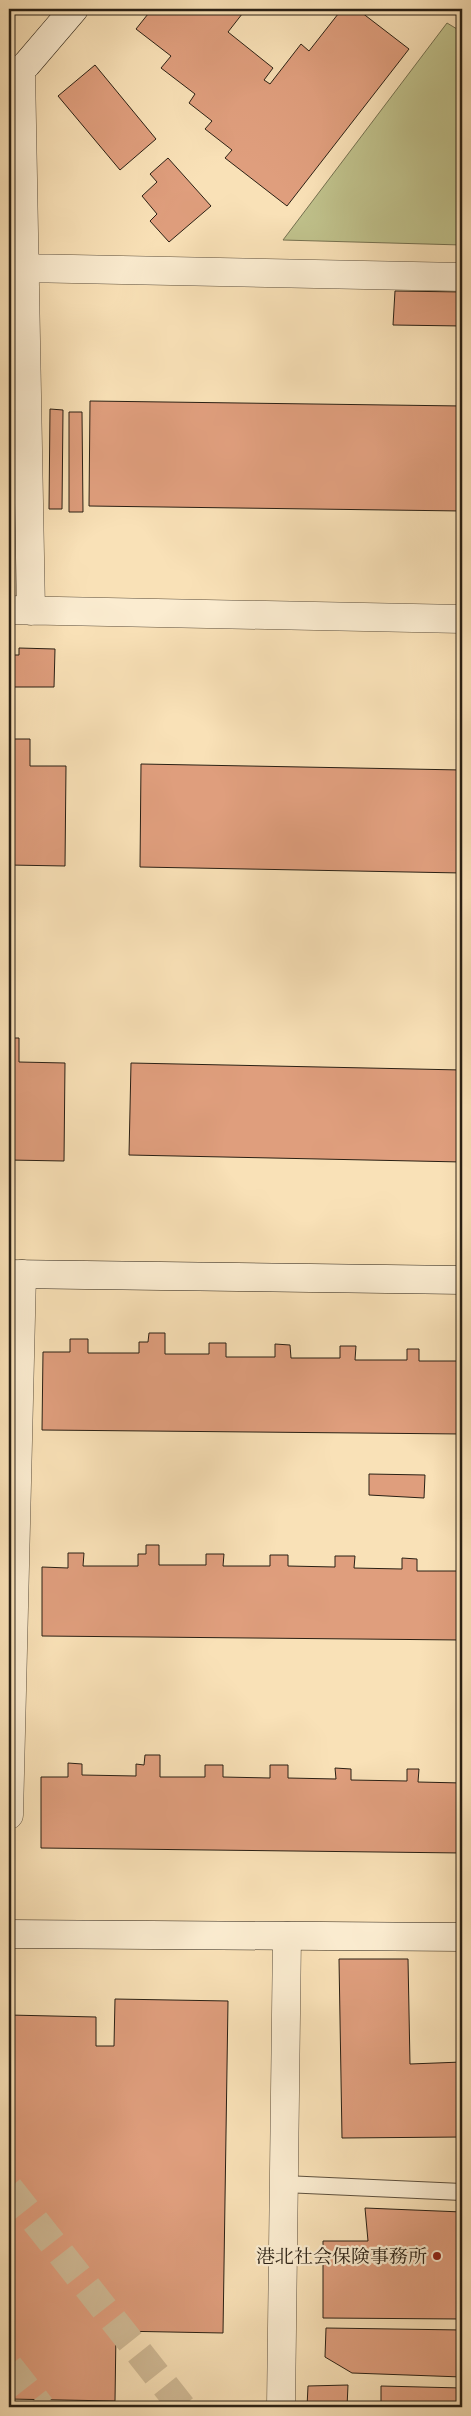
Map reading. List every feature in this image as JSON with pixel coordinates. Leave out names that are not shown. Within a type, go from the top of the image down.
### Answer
[{"type":"street","points":[[74,9],[15,76],[24,268],[20,611],[462,619]]},
{"type":"street","points":[[24,268],[462,277]]},
{"type":"street","points":[[9,1815],[16,1274],[462,1280]]},
{"type":"street","points":[[9,1934],[462,1937]]},
{"type":"street","points":[[282,2407],[287,1936]]},
{"type":"lane","points":[[284,2184],[462,2192]]},
{"type":"green space","points":[[447,23],[462,32],[462,245],[283,240]]},
{"type":"building","points":[[152,9],[246,9],[228,32],[273,68],[264,80],[270,84],[301,44],[309,51],[342,9],[357,9],[409,49],[287,206],[225,158],[232,150],[205,129],[212,121],[189,103],[195,94],[161,68],[171,56],[136,29]]},
{"type":"building","points":[[95,65],[156,139],[120,170],[58,96]]},
{"type":"building","points":[[168,158],[211,206],[169,242],[150,221],[157,214],[142,196],[157,182],[150,174]]},
{"type":"building","points":[[9,205],[17,205],[17,233],[9,233]]},
{"type":"building","points":[[9,266],[13,266],[12,297],[9,297]]},
{"type":"building","points":[[395,291],[462,292],[462,326],[393,325]]},
{"type":"building","points":[[9,339],[13,339],[13,374],[9,374]]},
{"type":"building","points":[[9,383],[11,383],[10,412],[9,412]]},
{"type":"building","points":[[90,401],[462,406],[462,511],[89,506]]},
{"type":"building","points":[[50,409],[63,410],[62,509],[49,509]]},
{"type":"building","points":[[69,412],[82,412],[83,512],[69,512]]},
{"type":"building","points":[[9,415],[16,415],[14,479],[9,478]]},
{"type":"building","points":[[19,648],[55,649],[54,687],[9,687],[9,655],[19,655]]},
{"type":"building","points":[[10,739],[30,739],[30,766],[66,766],[65,866],[9,865]]},
{"type":"building","points":[[141,764],[462,770],[462,873],[140,867]]},
{"type":"building","points":[[9,1038],[19,1038],[19,1062],[65,1063],[64,1161],[9,1160]]},
{"type":"building","points":[[131,1063],[462,1070],[462,1162],[129,1155]]},
{"type":"building","points":[[149,1333],[165,1333],[165,1354],[209,1354],[209,1343],[226,1343],[226,1357],[275,1357],[275,1344],[290,1345],[291,1358],[340,1358],[340,1346],[356,1346],[355,1360],[407,1360],[407,1349],[419,1349],[419,1361],[462,1361],[462,1434],[42,1430],[43,1352],[70,1352],[70,1339],[88,1339],[88,1353],[139,1353],[139,1342],[148,1342]]},
{"type":"building","points":[[369,1474],[425,1475],[424,1498],[369,1495]]},
{"type":"building","points":[[146,1545],[159,1545],[159,1565],[206,1565],[206,1554],[224,1554],[223,1566],[270,1566],[270,1555],[288,1555],[288,1566],[335,1567],[335,1556],[355,1556],[354,1568],[402,1569],[402,1558],[417,1559],[417,1571],[462,1571],[462,1640],[42,1636],[42,1567],[68,1568],[68,1553],[84,1553],[83,1566],[138,1566],[138,1554],[146,1554]]},
{"type":"building","points":[[145,1755],[160,1755],[160,1777],[205,1777],[205,1765],[223,1765],[223,1777],[270,1778],[270,1765],[288,1765],[288,1778],[336,1779],[335,1768],[351,1769],[351,1780],[407,1781],[407,1769],[419,1769],[418,1782],[462,1783],[462,1853],[41,1848],[41,1777],[68,1777],[68,1763],[82,1764],[82,1775],[136,1776],[136,1764],[144,1765]]},
{"type":"building","points":[[339,1959],[408,1959],[410,2064],[462,2062],[462,2137],[342,2138]]},
{"type":"building","points":[[115,1999],[228,2001],[223,2333],[116,2331],[115,2401],[9,2399],[9,2015],[96,2017],[96,2046],[114,2046]]},
{"type":"building","points":[[365,2208],[462,2212],[462,2319],[323,2318],[323,2241],[368,2241]]},
{"type":"building","points":[[326,2328],[462,2330],[462,2377],[352,2373],[325,2357]]},
{"type":"building","points":[[348,2385],[347,2407],[307,2407],[308,2386]]},
{"type":"building","points":[[381,2386],[462,2388],[462,2407],[381,2407]]},
{"type":"tunnel","points":[[9,2188],[182,2407]]},
{"type":"tunnel","points":[[9,2366],[41,2407]]},
{"type":"place","name":"港北社会保険事務所","points":[[437,2256]]}]
